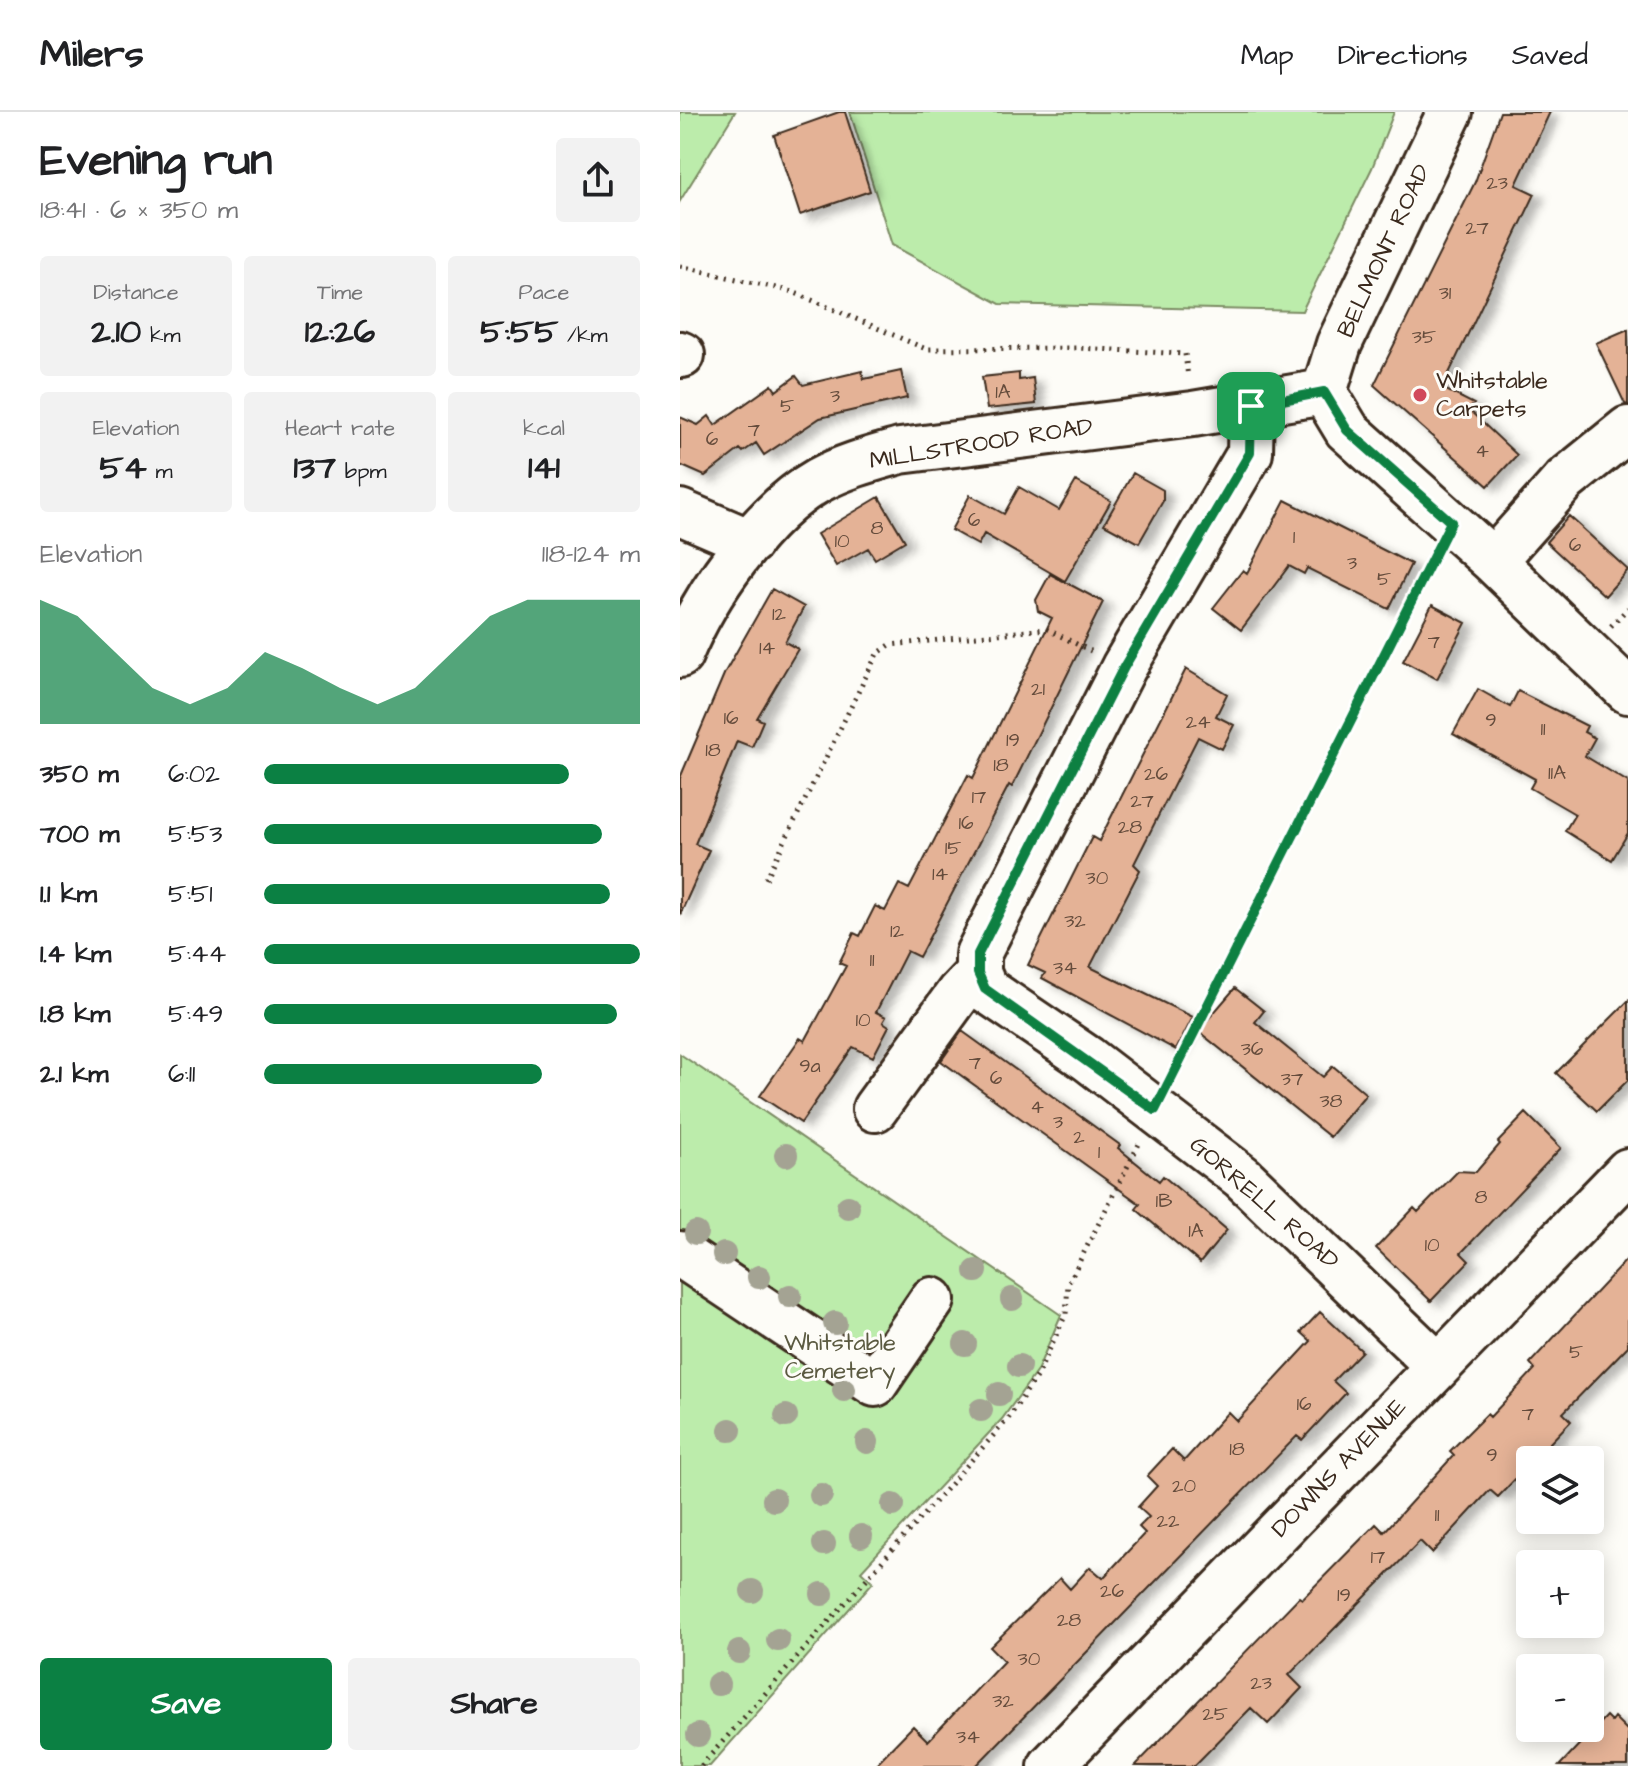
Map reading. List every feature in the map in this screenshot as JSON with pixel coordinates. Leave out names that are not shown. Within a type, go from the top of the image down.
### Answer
[{"type":"street","name":"BELMONT ROAD","points":[[1324,392],[1339,344],[1450,112]]},
{"type":"street","name":"MILLSTROOD ROAD","points":[[680,655],[721,581],[778,510],[808,488],[855,464],[900,451],[1251,406],[1324,392]]},
{"type":"street","points":[[1324,392],[1347,430],[1493,561],[1628,691]]},
{"type":"street","points":[[875,1109],[959,993],[978,973],[978,954],[1124,667],[1250,453],[1251,406]]},
{"type":"street","points":[[1493,561],[1565,480],[1628,429]]},
{"type":"street","points":[[680,512],[750,542]]},
{"type":"street","name":"GORRELL ROAD","points":[[978,973],[985,989],[1155,1110],[1242,1177],[1437,1365]]},
{"type":"street","name":"DOWNS AVENUE","points":[[1051,1766],[1628,1171]]},
{"type":"street","points":[[680,1254],[875,1384],[932,1300]]},
{"type":"path","points":[[680,266],[793,292],[926,349],[1079,348],[1185,354],[1193,414]]},
{"type":"path","points":[[701,1766],[1008,1419],[1038,1374],[1066,1314],[1068,1284],[1451,522]]},
{"type":"path","points":[[766,879],[877,654],[890,645],[1046,629],[1124,667]]},
{"type":"green space","points":[[680,112],[735,112],[680,201]]},
{"type":"green space","points":[[850,112],[1394,112],[1372,168],[1302,311],[1000,304],[892,245]]},
{"type":"green space","name":"Whitstable Cemetery","points":[[680,1054],[1061,1315],[1037,1371],[1002,1419],[861,1571],[873,1582],[710,1766],[680,1766]]},
{"type":"building","points":[[845,112],[870,191],[800,215],[774,135]]},
{"type":"building","points":[[1500,112],[1550,112],[1516,185],[1535,194],[1442,388],[1474,404],[1469,410],[1517,455],[1488,486],[1374,385],[1475,182]]},
{"type":"building","points":[[1628,329],[1628,405],[1596,343]]},
{"type":"building","points":[[862,371],[864,379],[901,371],[907,398],[820,418],[764,455],[756,443],[743,452],[740,449],[705,476],[680,465],[680,417],[698,425],[709,416],[715,425],[772,385],[776,391],[796,376],[803,385]]},
{"type":"building","points":[[1019,373],[1019,380],[1033,378],[1036,404],[987,409],[982,377]]},
{"type":"building","points":[[1133,473],[1163,490],[1163,501],[1139,543],[1104,524]]},
{"type":"building","points":[[1076,481],[1111,501],[1065,581],[984,534],[978,545],[951,530],[970,495],[1004,514],[1019,487],[1059,510]]},
{"type":"building","points":[[879,497],[905,541],[875,559],[868,548],[836,566],[817,534]]},
{"type":"building","points":[[1285,500],[1411,564],[1389,609],[1307,568],[1304,574],[1289,566],[1241,630],[1213,608],[1243,570],[1247,573]]},
{"type":"building","points":[[1569,516],[1628,570],[1605,596],[1546,542]]},
{"type":"building","points":[[1050,574],[1103,602],[1012,787],[1009,785],[919,957],[907,951],[876,1012],[886,1017],[883,1022],[889,1026],[873,1057],[853,1047],[801,1123],[760,1096],[800,1038],[805,1041],[846,966],[839,963],[854,933],[860,936],[875,906],[885,911],[899,884],[909,889],[968,775],[973,778],[1052,618],[1038,611],[1036,600]]},
{"type":"building","points":[[772,589],[804,607],[785,642],[798,649],[757,718],[763,721],[752,747],[737,741],[695,844],[709,850],[680,915],[680,778],[725,672]]},
{"type":"building","points":[[1432,605],[1466,623],[1437,679],[1403,661]]},
{"type":"building","points":[[1186,669],[1227,694],[1216,716],[1234,725],[1222,749],[1198,737],[1134,864],[1140,870],[1090,967],[1193,1017],[1176,1050],[1042,978],[1045,973],[1028,965],[1092,837],[1099,841]]},
{"type":"building","points":[[1478,689],[1510,707],[1518,691],[1587,726],[1584,732],[1595,738],[1585,756],[1628,782],[1628,833],[1612,860],[1565,831],[1575,814],[1530,788],[1535,779],[1453,734]]},
{"type":"building","points":[[1235,988],[1264,1011],[1255,1022],[1323,1077],[1333,1066],[1366,1094],[1330,1137],[1198,1031]]},
{"type":"building","points":[[1628,1001],[1628,1080],[1597,1111],[1556,1073]]},
{"type":"building","points":[[962,1031],[1120,1145],[1118,1148],[1159,1181],[1163,1176],[1227,1230],[1200,1263],[1136,1209],[1140,1204],[941,1061]]},
{"type":"building","points":[[1526,1113],[1561,1148],[1461,1253],[1469,1261],[1431,1301],[1376,1248],[1414,1208],[1418,1212],[1458,1171],[1476,1172],[1500,1144],[1498,1142]]},
{"type":"building","points":[[1628,1258],[1628,1346],[1563,1413],[1571,1421],[1547,1446],[1516,1446],[1516,1478],[1498,1497],[1490,1490],[1432,1553],[1420,1541],[1289,1675],[1302,1688],[1268,1724],[1251,1708],[1194,1766],[1135,1766],[1299,1597],[1302,1599],[1376,1524],[1384,1532],[1454,1455],[1450,1451],[1487,1414],[1490,1417],[1535,1369],[1530,1363]]},
{"type":"building","points":[[1320,1312],[1362,1351],[1333,1381],[1346,1393],[1302,1440],[1297,1436],[976,1766],[874,1766],[913,1726],[928,1741],[1004,1661],[990,1647],[1060,1578],[1070,1589],[1090,1567],[1103,1578],[1145,1533],[1139,1527],[1149,1517],[1138,1507],[1157,1486],[1147,1476],[1172,1449],[1184,1461],[1228,1412],[1237,1421],[1311,1341],[1301,1332]]},
{"type":"building","points":[[1606,1716],[1611,1721],[1614,1717],[1628,1731],[1628,1766],[1559,1766],[1582,1742],[1604,1742]]},
{"type":"place","name":"Whitstable Carpets","points":[[1420,395]]},
{"type":"route","points":[[1324,392],[1347,430],[1451,522],[1155,1110],[1088,1059],[985,989],[978,973],[978,954],[1124,667],[1250,453],[1251,406],[1324,392]]}]
